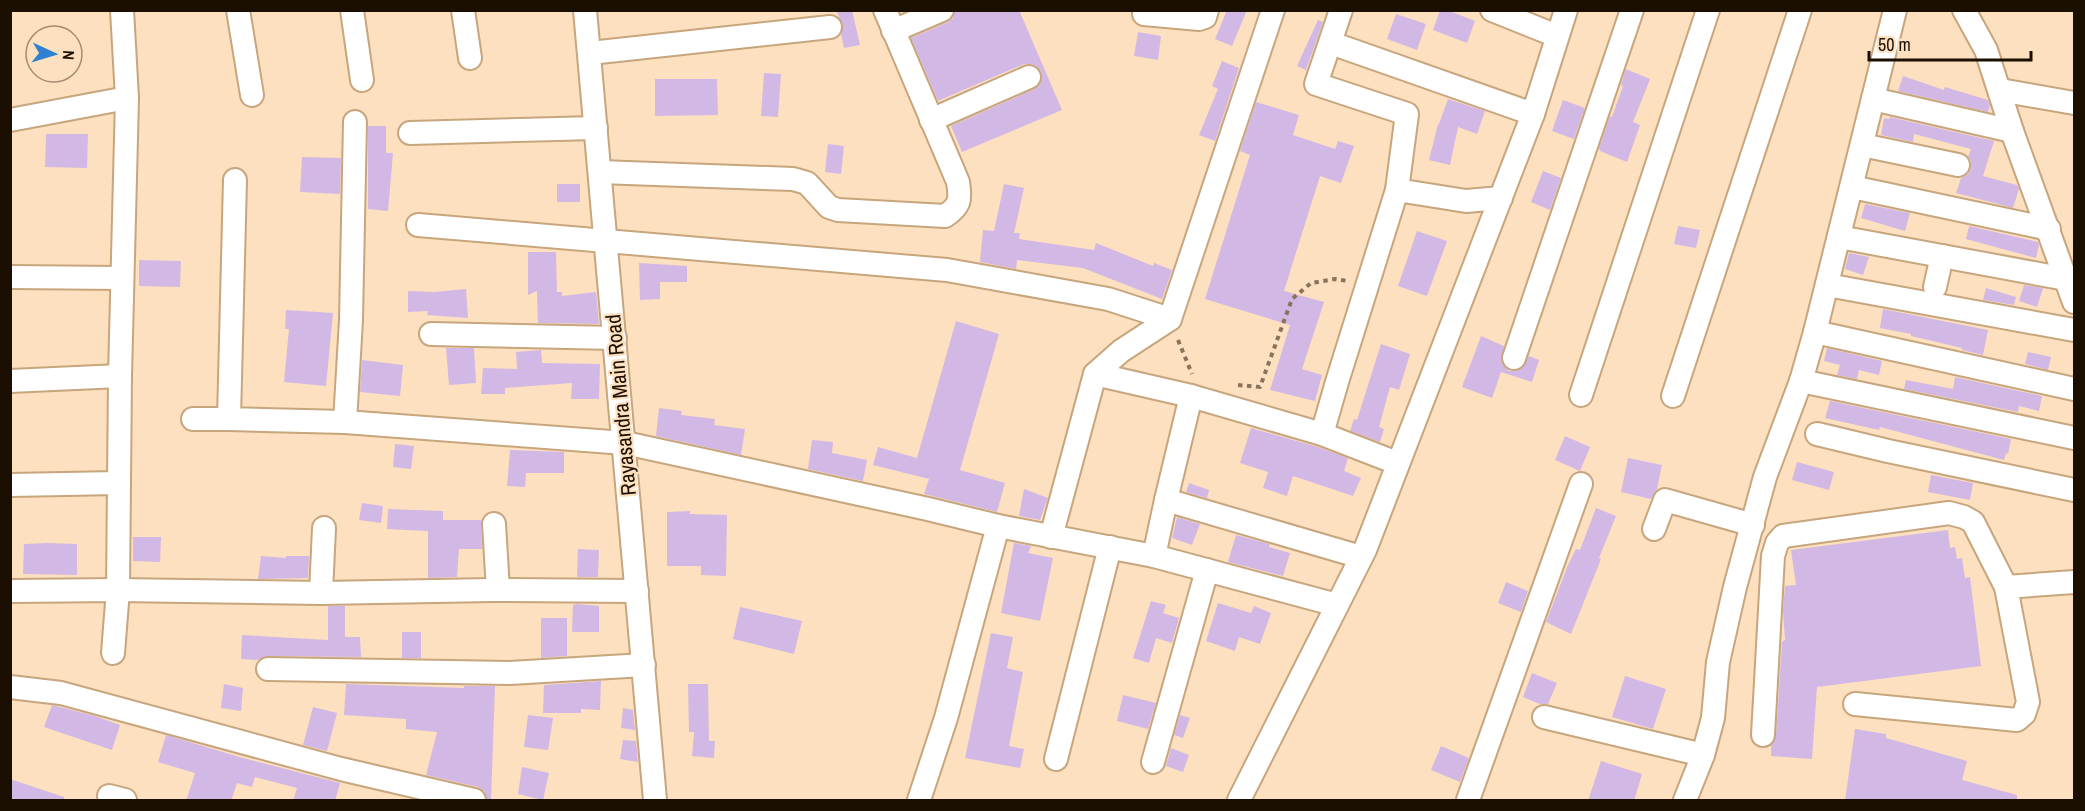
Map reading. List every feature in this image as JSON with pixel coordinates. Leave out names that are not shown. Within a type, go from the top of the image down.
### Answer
[{"type":"street","points":[[113,653],[118,590],[120,376],[127,98],[122,10]]},
{"type":"street","points":[[238,10],[252,95]]},
{"type":"street","points":[[352,10],[362,80]]},
{"type":"street","points":[[463,10],[470,58]]},
{"type":"street","name":"Rayasandra Main Road","points":[[585,10],[644,665],[660,798]]},
{"type":"street","points":[[600,172],[793,179],[807,183],[829,207],[838,210],[945,216],[956,209],[960,196],[958,182],[889,21],[942,10]]},
{"type":"street","points":[[1144,14],[1199,19],[1205,17],[1207,10]]},
{"type":"street","points":[[1051,537],[1095,374],[1121,351],[1170,320],[1273,10]]},
{"type":"street","points":[[1322,435],[1397,190],[1407,114],[1316,84],[1341,10]]},
{"type":"street","points":[[1492,10],[1557,36]]},
{"type":"street","points":[[1239,801],[1361,557],[1533,114],[1566,10]]},
{"type":"street","points":[[1514,358],[1632,10]]},
{"type":"street","points":[[1581,394],[1708,10]]},
{"type":"street","points":[[1673,396],[1800,10]]},
{"type":"street","points":[[1685,801],[1703,755],[1713,718],[1718,662],[1735,587],[1765,477],[1801,381],[1815,332],[1896,10]]},
{"type":"street","points":[[1964,10],[1986,50],[2012,131],[2074,302]]},
{"type":"street","points":[[590,53],[830,27]]},
{"type":"street","points":[[1330,42],[1533,114]]},
{"type":"street","points":[[931,120],[1029,77]]},
{"type":"street","points":[[2000,90],[2074,103]]},
{"type":"street","points":[[10,120],[127,98]]},
{"type":"street","points":[[1873,99],[2012,131]]},
{"type":"street","points":[[345,422],[351,320],[356,122]]},
{"type":"street","points":[[410,133],[596,128]]},
{"type":"street","points":[[1862,145],[1958,165]]},
{"type":"street","points":[[229,419],[235,180]]},
{"type":"street","points":[[1852,187],[2049,229]]},
{"type":"street","points":[[1397,190],[1466,201],[1501,198]]},
{"type":"street","points":[[418,225],[947,270],[1108,299],[1170,320]]},
{"type":"street","points":[[1839,237],[2066,279]]},
{"type":"street","points":[[1935,287],[1942,256]]},
{"type":"street","points":[[10,277],[122,278]]},
{"type":"street","points":[[1827,285],[2074,330]]},
{"type":"street","points":[[1815,332],[2074,389]]},
{"type":"street","points":[[431,334],[615,338]]},
{"type":"street","points":[[1095,374],[1191,396],[1322,435],[1397,463]]},
{"type":"street","points":[[10,381],[120,376]]},
{"type":"street","points":[[1801,381],[2074,438]]},
{"type":"street","points":[[1154,556],[1191,396]]},
{"type":"street","points":[[193,418],[345,422],[625,443],[928,508],[998,526],[1154,556],[1337,605]]},
{"type":"street","points":[[1817,434],[2074,490]]},
{"type":"street","points":[[10,484],[119,483]]},
{"type":"street","points":[[1467,801],[1581,484]]},
{"type":"street","points":[[1166,500],[1361,557]]},
{"type":"street","points":[[1654,529],[1665,500],[1753,525]]},
{"type":"street","points":[[1763,735],[1773,556],[1777,543],[1783,536],[1949,513],[1974,522],[2006,587],[2028,702],[2024,714],[2017,720],[1855,704]]},
{"type":"street","points":[[494,524],[498,590]]},
{"type":"street","points":[[924,799],[998,526]]},
{"type":"street","points":[[321,593],[324,528]]},
{"type":"street","points":[[1056,759],[1110,547]]},
{"type":"street","points":[[1153,762],[1207,570]]},
{"type":"street","points":[[2006,587],[2074,582]]},
{"type":"street","points":[[10,591],[321,593],[498,590],[637,591]]},
{"type":"street","points":[[268,669],[510,673],[644,665]]},
{"type":"street","points":[[10,687],[62,693],[341,769],[474,801]]},
{"type":"street","points":[[1544,717],[1703,755]]},
{"type":"path","points":[[1232,384],[1260,387],[1292,299],[1311,283],[1335,279],[1367,283]]},
{"type":"path","points":[[1170,320],[1191,374],[1202,376]]},
{"type":"building","points":[[836,10],[852,10],[860,45],[844,48],[841,34],[843,25]]},
{"type":"building","points":[[955,10],[1019,10],[1062,110],[962,152],[951,126],[1034,89],[1040,84],[1042,78],[1041,71],[1036,66],[1024,64],[938,101],[911,38],[948,22],[953,18]]},
{"type":"building","points":[[1227,10],[1247,10],[1232,46],[1215,39]]},
{"type":"building","points":[[1440,10],[1447,10],[1475,21],[1467,43],[1433,30]]},
{"type":"building","points":[[1396,14],[1426,24],[1417,50],[1387,39]]},
{"type":"building","points":[[1318,20],[1323,22],[1306,70],[1297,66]]},
{"type":"building","points":[[1138,32],[1161,36],[1158,60],[1134,56]]},
{"type":"building","points":[[1222,61],[1239,68],[1215,141],[1199,135],[1218,89],[1212,86]]},
{"type":"building","points":[[1626,69],[1650,79],[1633,122],[1640,125],[1627,162],[1600,151],[1599,148],[1623,86],[1621,85]]},
{"type":"building","points":[[764,73],[781,74],[778,117],[761,116]]},
{"type":"building","points":[[1903,76],[1944,90],[1945,87],[1988,100],[1990,105],[1988,112],[1898,91]]},
{"type":"building","points":[[655,79],[717,79],[718,115],[655,116]]},
{"type":"building","points":[[1448,99],[1485,111],[1477,134],[1458,127],[1450,165],[1429,160],[1438,124]]},
{"type":"building","points":[[1563,100],[1585,108],[1574,139],[1552,131]]},
{"type":"building","points":[[1256,102],[1299,115],[1293,135],[1335,149],[1338,141],[1354,146],[1341,183],[1320,176],[1284,291],[1324,302],[1302,369],[1322,375],[1315,401],[1270,390],[1290,325],[1205,299],[1250,155],[1240,151]]},
{"type":"building","points":[[1890,117],[1994,141],[1983,176],[2017,185],[2019,189],[2013,208],[1956,193],[1961,178],[1968,174],[1971,168],[1971,161],[1968,157],[1971,149],[1914,134],[1913,142],[1881,135],[1884,118],[1889,119]]},
{"type":"building","points":[[368,126],[386,126],[386,153],[393,153],[388,211],[368,209]]},
{"type":"building","points":[[46,134],[88,134],[87,168],[45,167]]},
{"type":"building","points":[[828,144],[844,146],[841,174],[825,172]]},
{"type":"building","points":[[302,157],[341,158],[340,194],[300,192]]},
{"type":"building","points":[[1543,171],[1561,178],[1550,210],[1531,202]]},
{"type":"building","points":[[557,184],[580,184],[580,202],[557,202]]},
{"type":"building","points":[[1004,184],[1024,188],[1014,233],[1020,233],[1019,239],[1094,250],[1096,243],[1153,266],[1154,263],[1172,270],[1162,299],[1083,268],[1017,260],[1016,269],[980,262],[983,230],[994,231]]},
{"type":"building","points":[[1865,204],[1910,213],[1905,231],[1861,218]]},
{"type":"building","points":[[1678,226],[1700,230],[1696,248],[1674,244]]},
{"type":"building","points":[[1969,226],[2038,242],[2036,258],[1966,239]]},
{"type":"building","points":[[1417,231],[1447,241],[1427,296],[1398,286]]},
{"type":"building","points":[[528,252],[556,252],[557,292],[562,292],[562,296],[596,292],[599,324],[538,323],[537,291],[528,295]]},
{"type":"building","points":[[1849,253],[1869,257],[1863,275],[1845,269]]},
{"type":"building","points":[[139,260],[181,261],[180,287],[139,286]]},
{"type":"building","points":[[639,263],[687,266],[687,282],[660,282],[660,299],[640,300]]},
{"type":"building","points":[[2024,285],[2043,288],[2037,307],[2019,301]]},
{"type":"building","points":[[1986,288],[2016,297],[2014,305],[1983,300]]},
{"type":"building","points":[[466,289],[468,318],[427,315],[428,311],[408,312],[408,291],[435,292]]},
{"type":"building","points":[[1883,309],[1988,330],[1983,355],[1911,336],[1911,334],[1880,328]]},
{"type":"building","points":[[286,310],[333,313],[326,386],[284,382],[289,329],[285,329]]},
{"type":"building","points":[[956,321],[999,334],[960,470],[1005,483],[997,512],[924,494],[929,479],[873,465],[878,447],[917,458]]},
{"type":"building","points":[[1481,336],[1504,346],[1501,361],[1509,371],[1522,368],[1529,356],[1539,360],[1532,382],[1501,372],[1492,398],[1462,387]]},
{"type":"building","points":[[1381,344],[1410,354],[1399,390],[1390,387],[1379,427],[1384,429],[1380,442],[1350,431],[1354,419],[1357,420]]},
{"type":"building","points":[[446,348],[474,348],[476,383],[449,385]]},
{"type":"building","points":[[1827,348],[1882,361],[1879,375],[1859,370],[1857,379],[1837,375],[1840,365],[1824,361]]},
{"type":"building","points":[[541,350],[542,363],[600,364],[599,399],[571,399],[572,383],[505,388],[505,394],[481,394],[483,368],[517,369],[516,352]]},
{"type":"building","points":[[2028,352],[2051,357],[2048,370],[2025,364]]},
{"type":"building","points":[[362,360],[403,365],[400,396],[360,392]]},
{"type":"building","points":[[1955,377],[2042,396],[2039,411],[2019,406],[2018,412],[1904,389],[1906,380],[1953,389]]},
{"type":"building","points":[[1830,401],[2011,439],[2008,454],[2006,453],[2004,460],[1880,427],[1879,430],[1825,418]]},
{"type":"building","points":[[659,408],[682,411],[681,415],[715,419],[714,425],[745,429],[741,455],[656,436]]},
{"type":"building","points":[[1251,428],[1348,458],[1344,471],[1361,478],[1353,496],[1293,476],[1287,496],[1263,488],[1268,472],[1240,463]]},
{"type":"building","points":[[1565,436],[1590,447],[1580,471],[1555,460]]},
{"type":"building","points":[[812,440],[833,442],[832,453],[867,460],[863,481],[808,469]]},
{"type":"building","points":[[395,444],[414,446],[411,469],[393,467]]},
{"type":"building","points":[[510,450],[564,452],[564,473],[526,473],[525,487],[507,486]]},
{"type":"building","points":[[1628,458],[1662,465],[1657,489],[1651,499],[1621,492]]},
{"type":"building","points":[[1797,462],[1834,472],[1829,490],[1792,480]]},
{"type":"building","points":[[1931,475],[1973,483],[1970,500],[1928,492]]},
{"type":"building","points":[[1189,483],[1209,490],[1207,498],[1186,492]]},
{"type":"building","points":[[1024,489],[1048,498],[1040,520],[1019,516]]},
{"type":"building","points":[[362,503],[383,506],[381,523],[359,520]]},
{"type":"building","points":[[1596,508],[1616,516],[1571,634],[1546,622],[1568,565],[1576,549],[1580,550]]},
{"type":"building","points":[[388,509],[443,511],[443,520],[481,520],[482,549],[459,549],[457,577],[428,578],[428,531],[387,529]]},
{"type":"building","points":[[690,511],[690,514],[727,515],[726,576],[701,575],[701,566],[667,566],[667,512]]},
{"type":"building","points":[[1177,517],[1200,524],[1192,545],[1172,538]]},
{"type":"building","points":[[1948,530],[1950,548],[1955,547],[1957,559],[1962,558],[1965,578],[1970,577],[1981,666],[1817,687],[1812,759],[1771,756],[1771,745],[1776,736],[1782,642],[1785,640],[1783,611],[1785,586],[1796,585],[1791,550]]},
{"type":"building","points":[[1236,535],[1270,544],[1269,547],[1290,553],[1283,576],[1228,562]]},
{"type":"building","points":[[133,537],[161,537],[160,562],[133,561]]},
{"type":"building","points":[[1014,543],[1031,546],[1028,553],[1053,558],[1040,621],[1001,613]]},
{"type":"building","points":[[24,544],[77,544],[77,575],[23,574]]},
{"type":"building","points":[[578,549],[599,550],[598,577],[577,577]]},
{"type":"building","points":[[261,556],[286,558],[286,556],[309,556],[308,578],[258,579]]},
{"type":"building","points":[[1506,582],[1528,591],[1521,612],[1498,603]]},
{"type":"building","points":[[1151,601],[1166,605],[1163,613],[1179,618],[1172,643],[1156,638],[1149,663],[1133,658]]},
{"type":"building","points":[[1218,603],[1251,613],[1254,606],[1271,613],[1260,644],[1239,637],[1235,651],[1206,641]]},
{"type":"building","points":[[573,605],[599,606],[599,632],[572,632]]},
{"type":"building","points":[[328,606],[345,606],[345,637],[360,637],[361,657],[268,656],[258,660],[241,659],[242,635],[328,640]]},
{"type":"building","points":[[740,607],[802,621],[794,654],[733,639]]},
{"type":"building","points":[[541,618],[567,618],[567,656],[541,658]]},
{"type":"building","points":[[402,632],[421,632],[421,658],[402,658]]},
{"type":"building","points":[[991,633],[1013,637],[1007,668],[1023,672],[1009,746],[1024,749],[1020,768],[965,758]]},
{"type":"building","points":[[1532,673],[1557,683],[1548,704],[1540,704],[1523,697]]},
{"type":"building","points":[[1625,676],[1666,689],[1653,729],[1612,717]]},
{"type":"building","points":[[601,681],[600,710],[581,709],[581,713],[543,713],[544,685]]},
{"type":"building","points":[[224,684],[243,688],[241,711],[221,708]]},
{"type":"building","points":[[346,684],[464,688],[464,686],[495,686],[491,801],[487,801],[484,791],[478,787],[426,775],[437,732],[406,729],[406,719],[344,715]]},
{"type":"building","points":[[688,684],[708,684],[709,741],[715,741],[714,758],[692,756],[694,732],[689,732]]},
{"type":"building","points":[[1123,695],[1156,703],[1148,729],[1117,721]]},
{"type":"building","points":[[52,705],[120,725],[112,750],[44,727]]},
{"type":"building","points":[[313,707],[337,713],[327,751],[303,745]]},
{"type":"building","points":[[623,708],[633,710],[635,730],[621,728]]},
{"type":"building","points":[[528,715],[553,718],[548,750],[524,747]]},
{"type":"building","points":[[1180,715],[1190,718],[1183,738],[1174,735]]},
{"type":"building","points":[[1855,729],[1886,734],[1886,738],[1967,761],[1962,780],[2017,795],[2017,801],[1845,801]]},
{"type":"building","points":[[166,735],[340,783],[335,801],[293,801],[297,788],[255,777],[252,787],[237,783],[231,801],[186,801],[195,773],[158,762]]},
{"type":"building","points":[[623,740],[636,741],[638,762],[620,759]]},
{"type":"building","points":[[1441,746],[1469,758],[1460,782],[1431,770]]},
{"type":"building","points":[[1171,748],[1189,755],[1183,772],[1166,766]]},
{"type":"building","points":[[1601,761],[1642,774],[1634,801],[1588,801]]},
{"type":"building","points":[[522,767],[549,773],[543,800],[518,794]]},
{"type":"building","points":[[10,779],[64,797],[64,801],[10,801]]}]
